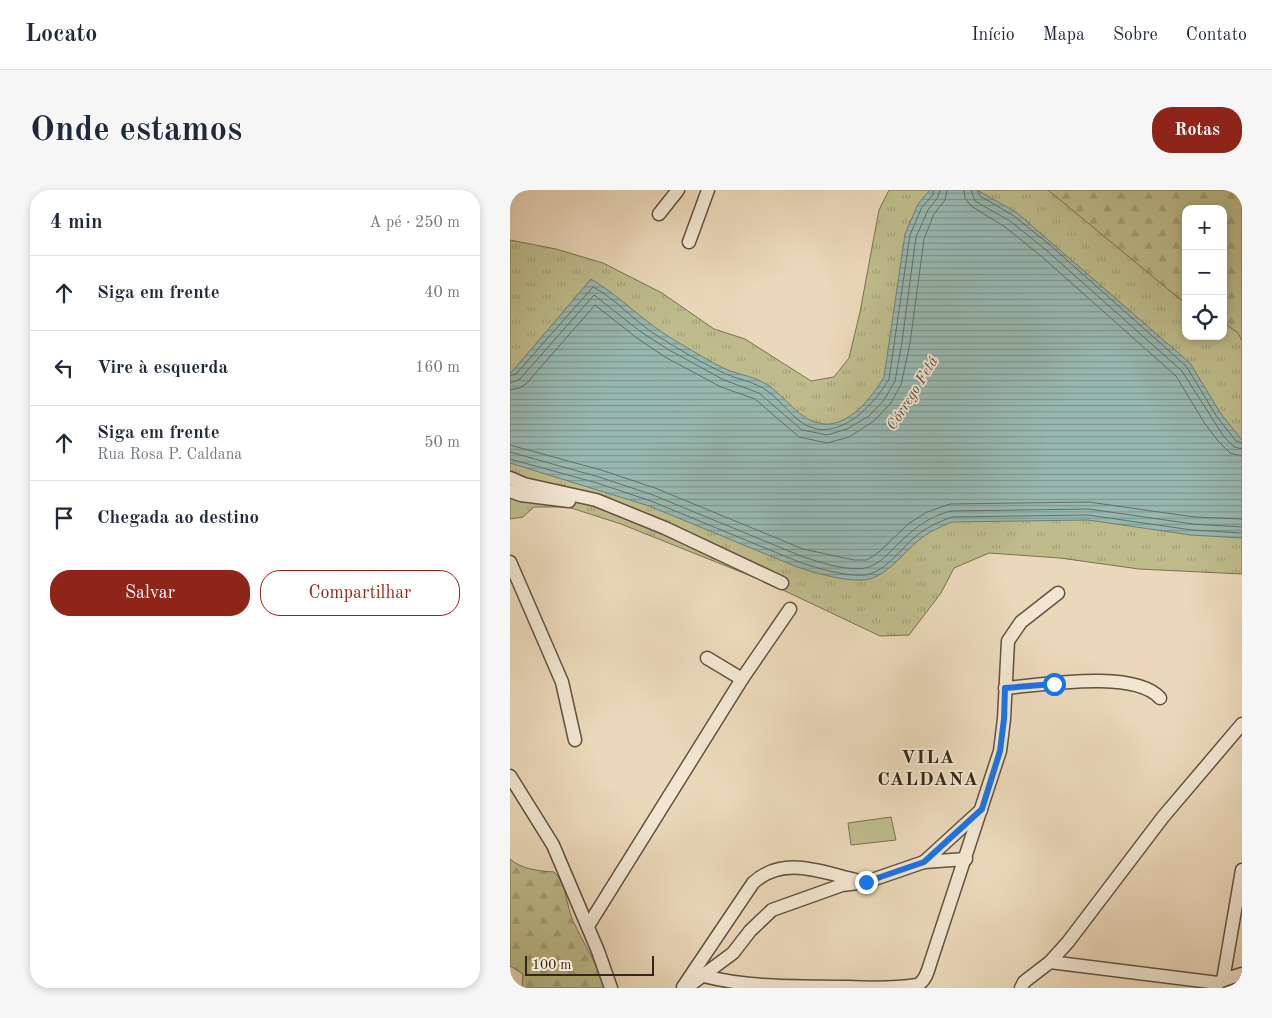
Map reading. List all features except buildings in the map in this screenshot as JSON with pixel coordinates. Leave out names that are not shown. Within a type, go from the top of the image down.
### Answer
[{"type":"street","points":[[659,214],[678,190]]},
{"type":"street","points":[[689,242],[708,190]]},
{"type":"street","points":[[510,478],[524,484],[596,500],[665,528],[782,583]]},
{"type":"street","points":[[510,491],[521,495],[615,508]]},
{"type":"street","points":[[510,562],[562,682],[575,740]]},
{"type":"street","points":[[704,976],[741,984],[871,988],[906,988],[919,985],[926,976],[1000,751],[1004,719],[1008,641],[1021,622],[1058,593]]},
{"type":"street","points":[[588,926],[742,679],[790,609]]},
{"type":"street","points":[[707,658],[742,679]]},
{"type":"street","points":[[1005,688],[1063,684],[1126,683],[1143,687],[1154,692],[1160,698]]},
{"type":"street","points":[[1021,988],[1024,982],[1050,962],[1068,942],[1163,818],[1242,724]]},
{"type":"street","points":[[512,782],[552,845],[588,926],[611,988]]},
{"type":"street","points":[[924,862],[982,809]]},
{"type":"street","points":[[684,988],[704,976],[733,953],[750,931],[772,910],[842,885],[866,882],[924,862],[966,859]]},
{"type":"street","points":[[684,988],[753,883],[763,874],[774,868],[794,868],[866,882]]},
{"type":"street","points":[[1223,980],[1242,870]]},
{"type":"street","points":[[1050,962],[1211,983],[1218,983],[1242,974]]},
{"type":"green space","points":[[889,190],[1048,190],[1182,301],[1182,340],[1227,340],[1227,325],[1238,333],[1242,341],[1242,574],[1139,569],[1060,558],[989,553],[954,568],[941,593],[909,635],[880,636],[766,582],[621,524],[568,507],[534,507],[523,517],[510,519],[510,240],[556,249],[603,263],[662,293],[714,329],[745,339],[811,381],[834,377],[849,358],[860,312],[879,210]]},
{"type":"green space","points":[[975,190],[1242,190],[1242,446]]},
{"type":"green space","points":[[891,817],[896,840],[851,845],[848,823]]},
{"type":"green space","points":[[510,859],[525,867],[554,872],[558,877],[564,889],[573,921],[605,988],[522,988],[523,974],[510,966]]},
{"type":"water","name":"Córrego Fetá","points":[[930,190],[977,190],[1016,212],[1190,363],[1221,414],[1242,440],[1242,538],[1191,535],[1088,520],[952,522],[922,538],[880,575],[865,580],[846,579],[797,567],[649,506],[510,463],[510,374],[591,279],[674,340],[723,368],[766,384],[807,418],[824,424],[843,420],[851,415],[867,401],[884,377],[905,234],[918,204]]},
{"type":"district","name":"VILA CALDANA","points":[[928,767]]},
{"type":"route","points":[[866,882],[924,862],[982,809],[1000,751],[1005,688],[1054,684]]}]
